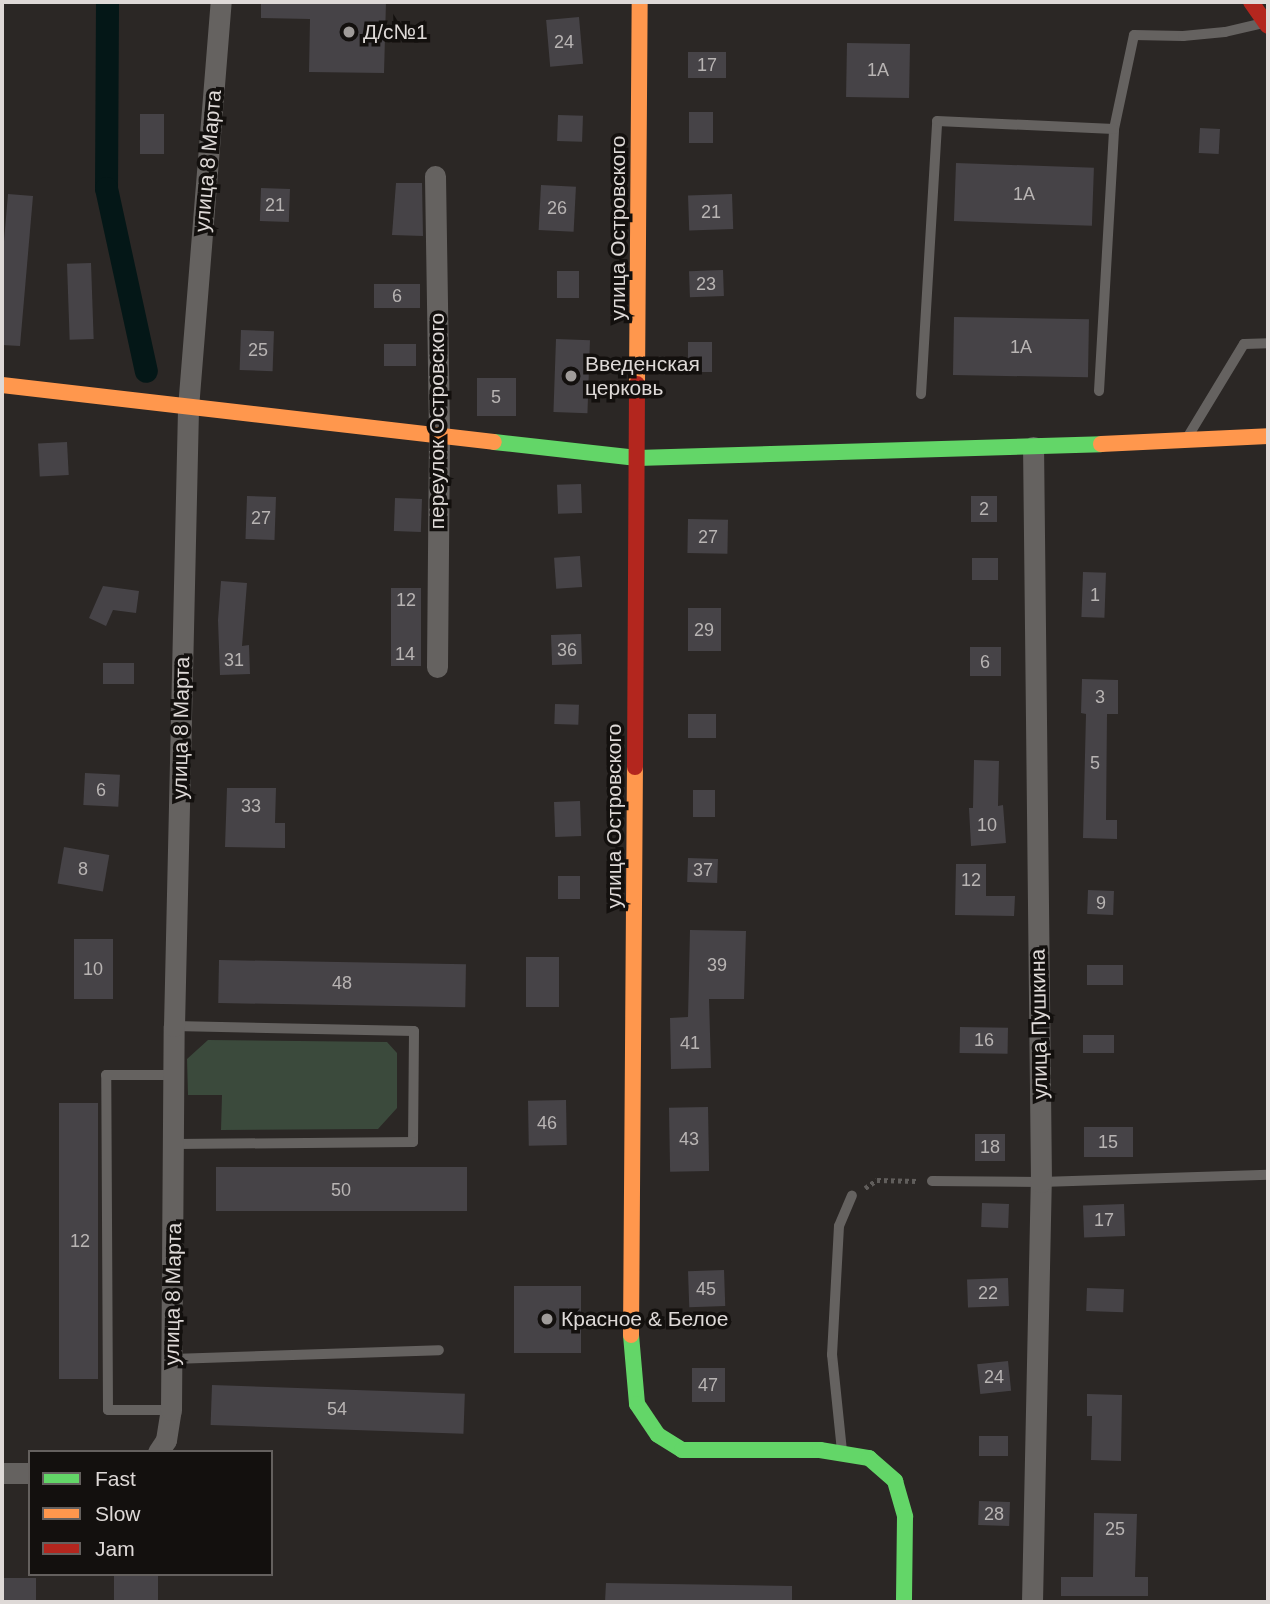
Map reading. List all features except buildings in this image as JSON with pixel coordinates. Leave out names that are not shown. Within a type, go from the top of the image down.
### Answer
[{"type":"street","name":"улица 8 Марта","points":[[159,1450],[166,1440],[171,1410],[174,1026],[188,408],[221,2]]},
{"type":"street","name":"улица Островского","points":[[640,2],[631,1336],[637,1404],[658,1435],[682,1450],[820,1451],[869,1458],[895,1481],[905,1517],[904,1602]]},
{"type":"street","points":[[1251,2],[1267,24]]},
{"type":"street","name":"переулок Островского","points":[[435,176],[439,437],[437,667]]},
{"type":"street","points":[[2,385],[637,458],[1185,442],[1268,436]]},
{"type":"street","name":"улица Пушкина","points":[[1032,447],[1041,1182],[1032,1602]]},
{"type":"street","points":[[2,1473],[28,1473]]},
{"type":"lane","points":[[1099,391],[1114,129],[1134,35],[1183,36],[1267,24]]},
{"type":"lane","points":[[921,394],[937,121],[1114,129]]},
{"type":"lane","points":[[1185,442],[1244,344],[1268,343]]},
{"type":"lane","points":[[174,1026],[414,1031],[413,1142],[175,1144]]},
{"type":"lane","points":[[171,1410],[108,1410],[106,1075],[175,1075]]},
{"type":"lane","points":[[932,1181],[1041,1182],[1268,1175]]},
{"type":"lane","points":[[842,1454],[832,1355],[839,1226],[852,1196]]},
{"type":"lane","points":[[172,1359],[439,1350]]},
{"type":"path","points":[[852,1196],[877,1180],[932,1181]]},
{"type":"green space","points":[[208,1040],[387,1042],[397,1053],[397,1108],[378,1129],[221,1130],[222,1095],[188,1095],[187,1059]]},
{"type":"waterway","points":[[107,2],[106,188],[146,371]]},
{"type":"traffic: fast","points":[[494,442],[637,458],[1101,444]]},
{"type":"traffic: fast","points":[[631,1335],[637,1404],[658,1435],[682,1450],[820,1450],[869,1458],[895,1481],[905,1517],[904,1602]]},
{"type":"traffic: slow","points":[[637,384],[640,2]]},
{"type":"traffic: slow","points":[[2,385],[494,442]]},
{"type":"traffic: slow","points":[[1101,444],[1268,436]]},
{"type":"traffic: slow","points":[[631,1335],[635,767]]},
{"type":"traffic: jam","points":[[1251,2],[1268,26]]},
{"type":"traffic: jam","points":[[635,767],[637,384]]},
{"type":"place","name":"Д/с№1","points":[[349,32]]},
{"type":"place","name":"Введенская церковь","points":[[571,376]]},
{"type":"place","name":"Красное & Белое","points":[[547,1319]]}]
